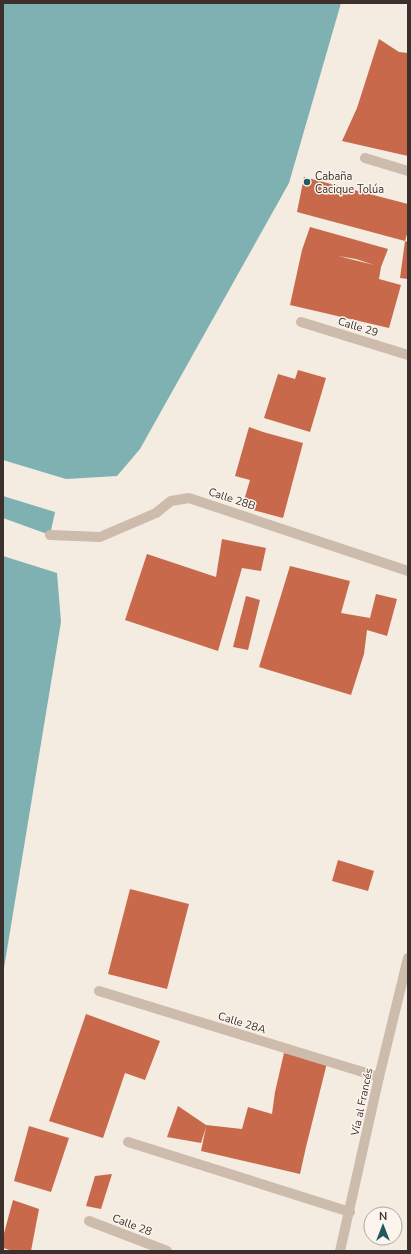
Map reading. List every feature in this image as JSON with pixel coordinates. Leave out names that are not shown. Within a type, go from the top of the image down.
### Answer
[{"type":"street","points":[[365,158],[408,171]]},
{"type":"street","name":"Calle 29","points":[[301,322],[408,355]]},
{"type":"street","name":"Calle 28B","points":[[50,535],[100,537],[156,513],[171,501],[189,498],[408,571]]},
{"type":"street","name":"Vía al Francés","points":[[340,1251],[350,1212],[379,1077],[408,958]]},
{"type":"street","name":"Calle 28A","points":[[99,991],[379,1077]]},
{"type":"street","points":[[128,1142],[350,1212]]},
{"type":"street","name":"Calle 28","points":[[89,1221],[167,1251]]},
{"type":"water","points":[[3,3],[341,3],[289,183],[140,449],[117,476],[66,479],[3,460]]},
{"type":"water","points":[[3,496],[55,512],[50,535],[3,518]]},
{"type":"water","points":[[3,556],[57,573],[61,622],[3,974]]},
{"type":"building","points":[[379,39],[399,52],[408,53],[408,156],[342,141],[357,108]]},
{"type":"building","points":[[304,177],[408,204],[408,231],[405,241],[297,212]]},
{"type":"building","points":[[310,227],[388,249],[381,267],[379,279],[401,285],[389,328],[290,305],[302,250]],"holes":[[[338,256],[356,259],[374,265]]]},
{"type":"building","points":[[405,241],[408,242],[408,279],[400,278]]},
{"type":"building","points":[[298,370],[326,378],[310,432],[264,418],[278,374],[295,379]]},
{"type":"building","points":[[249,427],[303,443],[283,518],[242,507],[250,480],[235,476]]},
{"type":"building","points":[[222,539],[266,548],[261,571],[242,568],[218,651],[125,620],[147,554],[216,577]]},
{"type":"building","points":[[290,566],[350,581],[341,613],[370,618],[376,594],[397,599],[387,636],[367,630],[364,654],[351,695],[259,667]]},
{"type":"building","points":[[246,596],[260,600],[248,650],[233,647]]},
{"type":"building","points":[[338,860],[374,871],[368,891],[332,881]]},
{"type":"building","points":[[130,889],[189,904],[167,989],[108,974]]},
{"type":"building","points":[[86,1014],[160,1041],[145,1080],[125,1073],[103,1138],[49,1121]]},
{"type":"building","points":[[284,1053],[327,1063],[300,1174],[201,1151],[206,1127],[201,1143],[167,1137],[178,1106],[206,1125],[242,1129],[248,1107],[272,1114],[275,1092]]},
{"type":"building","points":[[29,1126],[69,1138],[51,1192],[14,1181]]},
{"type":"building","points":[[112,1174],[101,1209],[86,1206],[95,1176]]},
{"type":"building","points":[[13,1200],[39,1209],[31,1251],[13,1251],[3,1248],[3,1237]]},
{"type":"place","name":"Cabaña Cacique Tolúa","points":[[307,182]]}]
